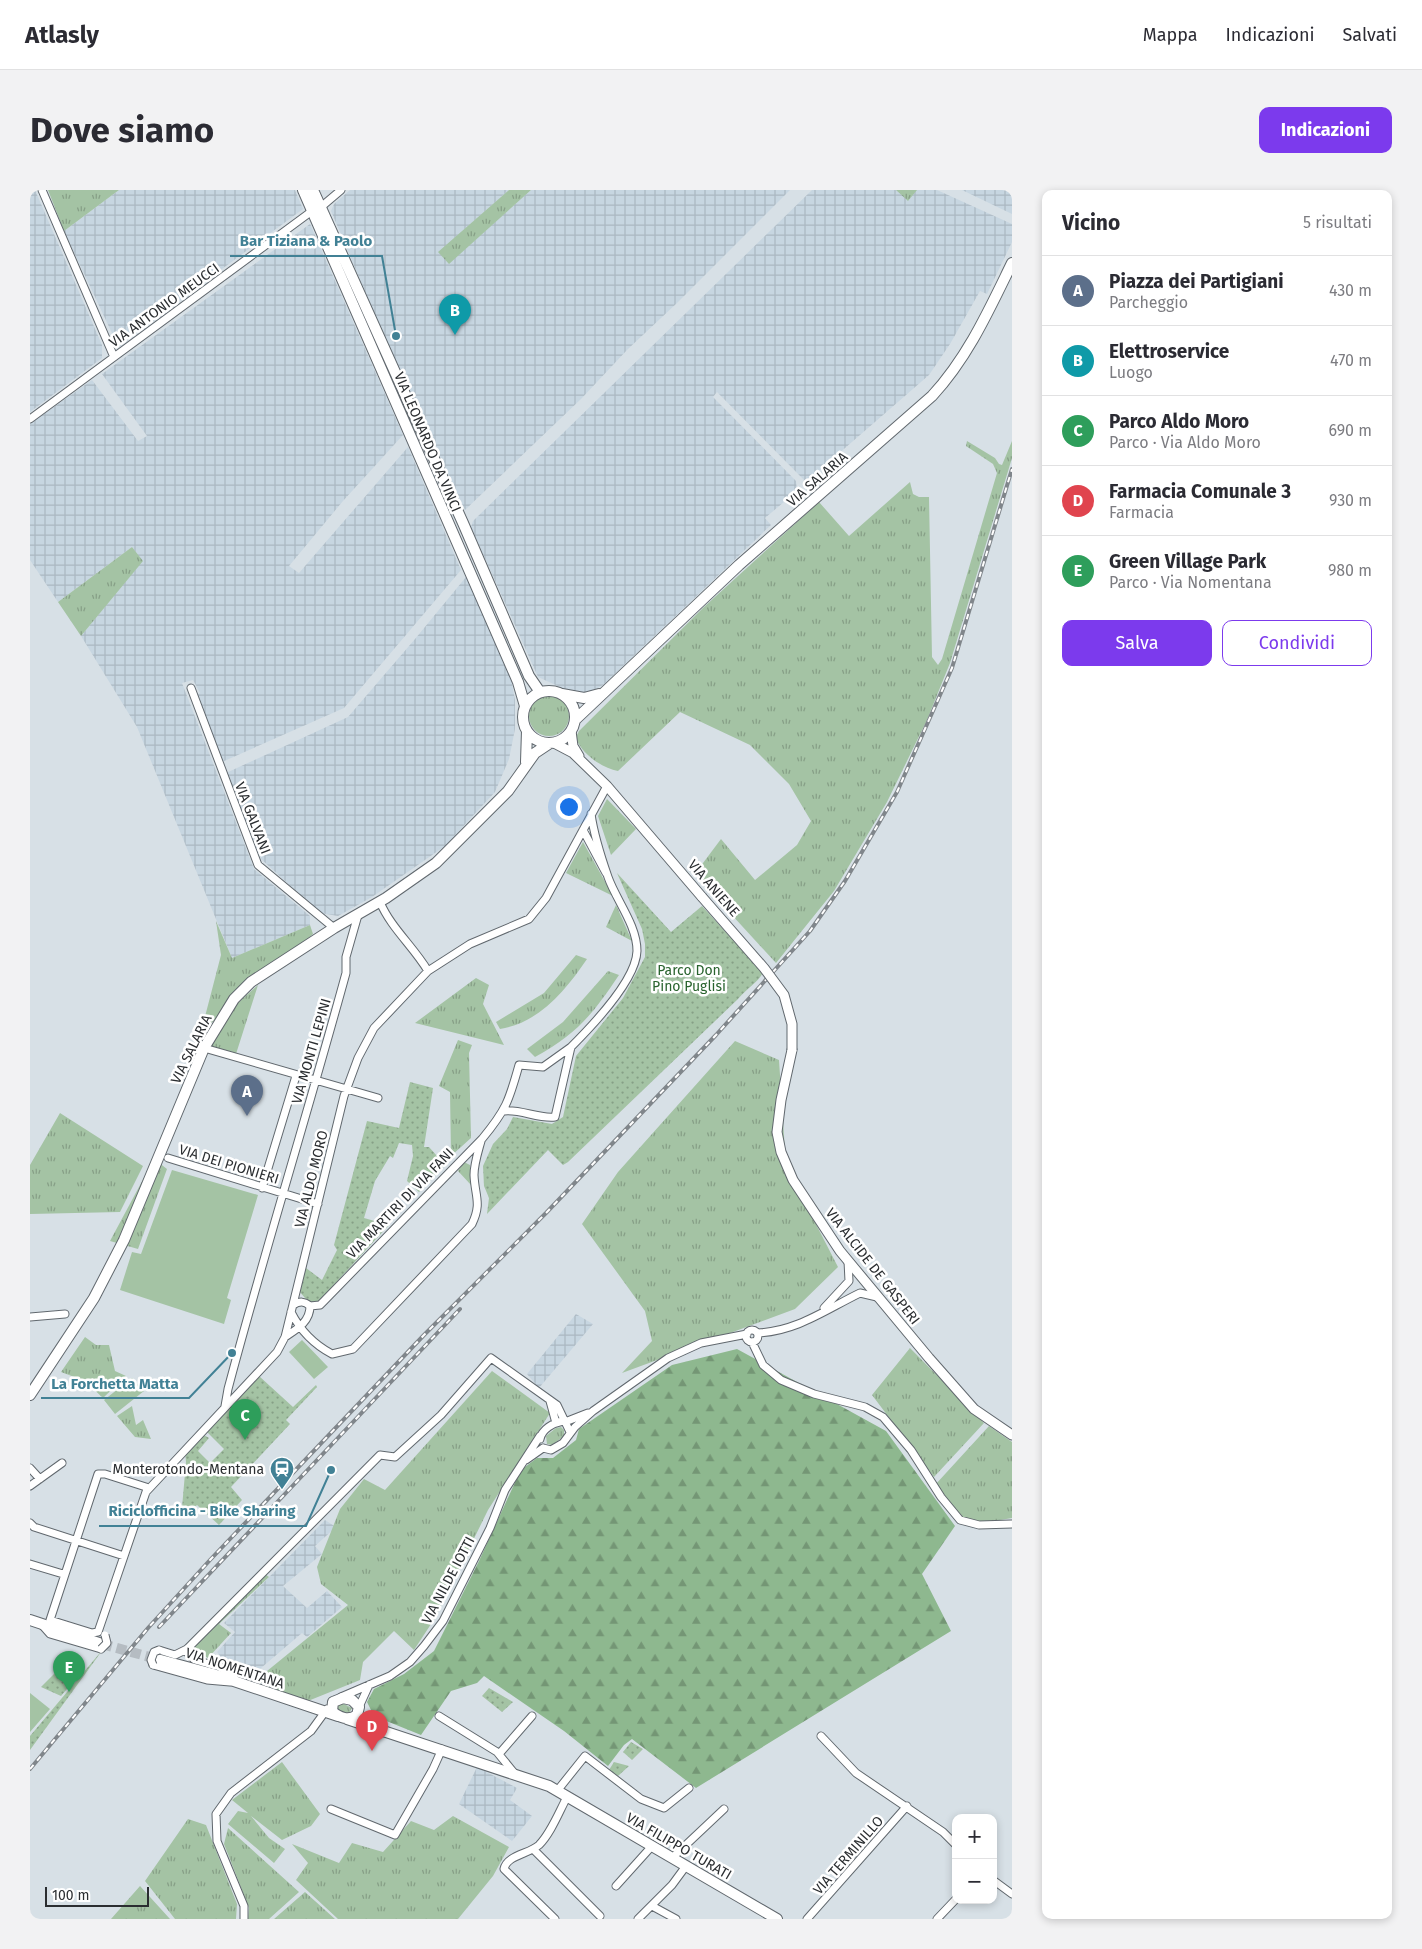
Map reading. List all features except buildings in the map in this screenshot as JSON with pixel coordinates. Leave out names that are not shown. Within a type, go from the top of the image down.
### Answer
[{"type":"main road","name":"VIA LEONARDO DA VINCI","points":[[303,190],[317,209],[463,523],[529,676],[540,692]]},
{"type":"main road","name":"VIA LEONARDO DA VINCI","points":[[313,190],[317,209],[518,682],[525,706]]},
{"type":"main road","name":"VIA SALARIA","points":[[30,1395],[94,1298],[121,1246],[204,1048],[220,1018],[234,999],[251,982],[334,928],[380,902],[415,879],[456,845],[508,791],[526,762],[542,747],[567,736],[575,720],[739,565],[932,396],[951,376],[968,350],[1012,263]]},
{"type":"main road","name":"VIA SALARIA","points":[[540,692],[548,691],[584,698],[606,690]]},
{"type":"main road","points":[[525,706],[529,700],[540,692]]},
{"type":"main road","points":[[562,694],[572,705],[575,720]]},
{"type":"main road","name":"VIA SALARIA","points":[[525,706],[523,714],[527,732],[526,762]]},
{"type":"main road","points":[[527,732],[541,742],[552,743]]},
{"type":"main road","points":[[30,1620],[45,1622],[103,1643]]},
{"type":"main road","name":"VIA NOMENTANA","points":[[156,1658],[209,1673],[343,1717]]},
{"type":"main road","points":[[336,1700],[332,1711],[343,1717],[354,1718],[359,1709]]},
{"type":"main road","name":"VIA NOMENTANA","points":[[304,1705],[336,1700]]},
{"type":"main road","name":"VIA FILIPPO TURATI","points":[[336,1700],[352,1700],[370,1722],[387,1732]]},
{"type":"main road","name":"VIA FILIPPO TURATI","points":[[343,1717],[515,1774],[557,1791],[771,1918]]},
{"type":"street","points":[[42,190],[114,357]]},
{"type":"street","name":"VIA ANTONIO MEUCCI","points":[[30,419],[341,190]]},
{"type":"street","name":"VIA GALVANI","points":[[191,688],[258,865],[334,928]]},
{"type":"street","name":"VIA ANIENE","points":[[571,731],[573,746],[582,760]]},
{"type":"street","name":"VIA ANIENE","points":[[552,743],[568,749],[582,760],[607,786],[777,983],[784,995],[791,1016],[792,1050]]},
{"type":"street","name":"VIA ALDO MORO","points":[[101,1626],[149,1488],[277,1352],[285,1337],[346,1090],[358,1058],[374,1028],[428,971],[470,944],[529,918],[546,898],[607,786]]},
{"type":"street","points":[[591,814],[607,876]]},
{"type":"street","points":[[583,830],[601,868],[607,876]]},
{"type":"street","name":"VIA MARTIRI DI VIA FANI","points":[[292,1309],[299,1302],[320,1305],[482,1139],[504,1111],[519,1065],[543,1067],[571,1047],[597,1021],[611,1003],[633,967],[637,953],[634,935],[607,876]]},
{"type":"street","points":[[380,902],[388,920],[408,941],[428,971]]},
{"type":"street","name":"VIA MONTI LEPINI","points":[[225,1406],[232,1372],[346,973],[346,957],[358,915]]},
{"type":"street","points":[[504,1111],[548,1118],[555,1117],[571,1047]]},
{"type":"street","points":[[204,1048],[316,1082],[378,1098]]},
{"type":"street","name":"VIA ALCIDE DE GASPERI","points":[[792,1050],[778,1121],[780,1148],[793,1180],[863,1280],[974,1409],[1012,1435]]},
{"type":"street","points":[[262,1188],[296,1076]]},
{"type":"street","points":[[292,1309],[300,1327],[319,1347],[332,1354],[353,1349],[472,1224],[479,1203],[474,1174],[476,1156],[482,1139]]},
{"type":"street","name":"VIA DEI PIONIERI","points":[[168,1158],[283,1194]]},
{"type":"street","points":[[283,1194],[318,1204]]},
{"type":"street","points":[[821,1312],[849,1280],[848,1261]]},
{"type":"street","points":[[849,1280],[863,1280],[860,1293]]},
{"type":"street","points":[[285,1337],[300,1327],[310,1315],[308,1304],[297,1287]]},
{"type":"street","points":[[878,1297],[860,1293],[792,1328],[758,1334],[752,1330],[747,1334],[748,1339],[752,1342],[764,1366],[781,1380],[814,1394],[865,1407],[883,1417],[910,1450],[941,1497],[960,1520],[978,1525],[1012,1524]]},
{"type":"street","points":[[30,1317],[65,1314]]},
{"type":"street","name":"VIA NILDE IOTTI","points":[[522,1463],[543,1448],[550,1450],[557,1447],[593,1411],[676,1353],[709,1341],[747,1334]]},
{"type":"street","points":[[752,1342],[757,1339],[758,1334]]},
{"type":"street","points":[[156,1658],[175,1655],[187,1649],[380,1455],[395,1457],[417,1439],[491,1358],[550,1401],[561,1422],[570,1432]]},
{"type":"street","name":"VIA NILDE IOTTI","points":[[336,1700],[390,1676],[410,1662],[442,1621],[490,1528],[505,1490],[540,1436],[561,1422],[593,1411]]},
{"type":"street","points":[[540,1436],[540,1444],[543,1448]]},
{"type":"street","points":[[30,1486],[62,1463]]},
{"type":"street","points":[[30,1468],[40,1479]]},
{"type":"street","points":[[101,1626],[98,1632],[92,1633],[45,1622],[98,1474],[105,1474],[149,1488]]},
{"type":"street","points":[[30,1523],[34,1527],[124,1556]]},
{"type":"street","points":[[30,1564],[63,1574]]},
{"type":"street","points":[[101,1626],[103,1643]]},
{"type":"street","points":[[187,1649],[189,1655],[195,1660],[220,1666],[240,1684]]},
{"type":"street","points":[[359,1709],[369,1684]]},
{"type":"street","points":[[244,1919],[244,1906],[217,1841],[216,1814],[231,1793],[311,1731],[336,1700]]},
{"type":"street","points":[[439,1716],[499,1754],[515,1774]]},
{"type":"street","points":[[499,1754],[532,1716]]},
{"type":"street","points":[[821,1736],[856,1773],[907,1806],[943,1832],[952,1842]]},
{"type":"street","points":[[330,1809],[395,1835],[433,1769],[442,1749]]},
{"type":"street","name":"VIA FILIPPO TURATI","points":[[557,1791],[586,1756],[641,1799],[664,1808],[689,1788]]},
{"type":"street","points":[[555,1919],[504,1869],[505,1864],[510,1860],[540,1844],[567,1797]]},
{"type":"street","name":"VIA TERMINILLO","points":[[807,1919],[907,1806]]},
{"type":"street","points":[[672,1858],[724,1809]]},
{"type":"street","points":[[616,1886],[652,1846]]},
{"type":"street","points":[[533,1849],[600,1916]]},
{"type":"street","points":[[638,1919],[652,1906],[686,1866]]},
{"type":"street","points":[[997,1883],[1012,1894]]},
{"type":"street","points":[[937,1919],[952,1903]]},
{"type":"street","points":[[652,1906],[676,1919]]},
{"type":"shaded area","points":[[30,190],[35,190],[102,345],[102,358],[30,412]]},
{"type":"shaded area","points":[[119,190],[295,190],[303,209],[118,346],[64,231]]},
{"type":"shaded area","points":[[350,190],[509,190],[439,252],[449,263],[531,190],[790,190],[628,349],[581,399],[465,510],[381,329],[331,211],[334,204]]},
{"type":"shaded area","points":[[812,190],[937,190],[1012,224],[1012,242],[987,294],[980,291],[950,344],[929,375],[806,482],[717,392],[713,397],[796,481],[797,491],[765,518],[771,525],[603,685],[587,694],[571,692],[538,677],[471,527],[473,521]]},
{"type":"shaded area","points":[[962,190],[1012,190],[1012,214]]},
{"type":"shaded area","points":[[310,224],[403,435],[343,501],[289,566],[299,573],[408,447],[461,570],[344,708],[222,762],[196,695],[200,693],[193,680],[182,683],[254,869],[310,916],[310,925],[232,958],[137,727],[81,636],[142,561],[132,547],[58,602],[30,560],[30,424],[92,380],[138,441],[147,436],[102,374]]},
{"type":"shaded area","points":[[466,577],[511,679],[515,700],[515,729],[509,759],[495,792],[445,846],[372,897],[338,916],[320,913],[261,859],[226,773],[348,717]]},
{"type":"shaded area","points":[[576,1314],[593,1324],[539,1388],[527,1374]]},
{"type":"shaded area","points":[[325,1520],[336,1527],[315,1546],[322,1554],[283,1586],[307,1608],[327,1591],[342,1607],[307,1637],[302,1633],[254,1674],[244,1669],[236,1675],[217,1652],[235,1632],[224,1623]]},
{"type":"shaded area","points":[[477,1767],[517,1788],[510,1800],[532,1816],[512,1841],[459,1804]]},
{"type":"green space","points":[[48,190],[119,190],[64,231]]},
{"type":"green space","points":[[509,190],[531,190],[449,264],[438,252]]},
{"type":"green space","points":[[896,190],[917,190],[908,201]]},
{"type":"green space","points":[[967,441],[995,458],[1002,465],[1012,441],[1012,458],[950,663],[927,720],[887,802],[834,891],[776,963],[698,878],[700,867],[721,839],[755,880],[797,845],[811,821],[789,784],[750,745],[680,712],[618,771],[605,767],[593,759],[582,749],[576,737],[579,731],[704,607],[819,502],[849,536],[910,482],[913,494],[919,497],[929,497],[932,657],[938,665],[942,659],[997,473],[993,464],[966,446]]},
{"type":"green space","points":[[132,547],[143,561],[81,636],[58,602]]},
{"type":"green space","points":[[549,696],[560,699],[566,705],[569,716],[566,727],[560,733],[549,736],[538,733],[532,727],[529,716],[532,705],[538,699]]},
{"type":"green space","points":[[607,799],[636,829],[611,855],[598,816]]},
{"type":"green space","points":[[583,842],[613,896],[566,873]]},
{"type":"green space","name":"Parco Don Pino Puglisi","points":[[617,873],[671,932],[702,906],[763,973],[755,983],[568,1162],[563,1165],[548,1150],[487,1214],[489,1198],[484,1186],[483,1166],[493,1144],[507,1129],[513,1117],[552,1124],[563,1117],[576,1056],[623,998],[645,957],[642,929]]},
{"type":"green space","points":[[616,905],[632,941],[606,927]]},
{"type":"green space","points":[[216,921],[232,958],[310,925],[313,934],[201,1032],[221,955]]},
{"type":"green space","points":[[576,955],[587,959],[561,993],[527,1020],[514,1026],[500,1029],[496,1022],[544,993]]},
{"type":"green space","points":[[608,971],[619,975],[592,1012],[562,1040],[535,1057],[527,1049],[563,1022]]},
{"type":"green space","points":[[476,978],[489,985],[483,1004],[504,1045],[415,1023]]},
{"type":"green space","points":[[258,985],[236,1054],[207,1046],[230,1010]]},
{"type":"green space","points":[[458,1040],[472,1045],[469,1053],[471,1138],[451,1156],[450,1092],[439,1086]]},
{"type":"green space","points":[[735,1041],[779,1060],[786,1166],[838,1267],[795,1309],[622,1373],[652,1341],[645,1311],[582,1224],[618,1172]]},
{"type":"green space","points":[[410,1082],[433,1088],[424,1147],[429,1147],[445,1165],[419,1192],[407,1181],[413,1156],[412,1145],[399,1143],[393,1158],[390,1156],[375,1181],[364,1218],[389,1225],[318,1302],[311,1305],[299,1291],[306,1268],[322,1280],[337,1250],[334,1245],[367,1121],[399,1128]]},
{"type":"green space","points":[[60,1113],[143,1166],[120,1212],[30,1214],[30,1165]]},
{"type":"green space","points":[[154,1159],[167,1169],[138,1249],[110,1241]]},
{"type":"green space","points":[[464,1162],[470,1165],[471,1185],[458,1171]]},
{"type":"green space","points":[[172,1170],[258,1195],[227,1298],[231,1300],[224,1324],[120,1290],[132,1252],[141,1254]]},
{"type":"green space","points":[[85,1337],[96,1345],[109,1345],[115,1371],[126,1376],[103,1398],[85,1381],[61,1372]]},
{"type":"green space","points":[[302,1340],[328,1367],[314,1379],[289,1352]]},
{"type":"green space","points":[[910,1348],[984,1423],[934,1477],[872,1395]]},
{"type":"green space","points":[[737,1349],[886,1431],[955,1526],[922,1574],[951,1631],[696,1788],[632,1739],[624,1745],[608,1766],[564,1731],[484,1676],[477,1683],[451,1691],[421,1735],[374,1716],[367,1702],[374,1689],[404,1674],[434,1651],[479,1561],[517,1478],[525,1467],[537,1458],[553,1458],[576,1440],[579,1429],[672,1365]]},
{"type":"green space","points":[[492,1371],[550,1413],[488,1510],[435,1618],[414,1650],[394,1631],[363,1662],[360,1680],[303,1703],[256,1680],[348,1605],[321,1584],[317,1567],[340,1509],[364,1479],[385,1490]]},
{"type":"green space","points":[[259,1376],[293,1407],[316,1385],[317,1387],[286,1420],[290,1424],[231,1487],[242,1500],[219,1525],[197,1505],[181,1519],[186,1462],[185,1452],[202,1434],[209,1438],[198,1451],[210,1463],[224,1449],[206,1431]]},
{"type":"green space","points":[[132,1378],[144,1391],[115,1414],[104,1400]]},
{"type":"green space","points":[[132,1406],[136,1425],[143,1420],[151,1439],[135,1437],[117,1416]]},
{"type":"green space","points":[[989,1426],[1012,1442],[1012,1518],[983,1523],[959,1516],[935,1485]]},
{"type":"green space","points":[[561,1427],[564,1430],[564,1436],[552,1445],[547,1444],[546,1436],[556,1428]]},
{"type":"green space","points":[[265,1574],[269,1577],[219,1624],[231,1633],[208,1658],[191,1648]]},
{"type":"green space","points":[[104,1648],[30,1750],[30,1736]]},
{"type":"green space","points":[[61,1667],[78,1676],[61,1696],[41,1687]]},
{"type":"green space","points":[[489,1688],[513,1702],[502,1712],[482,1696]]},
{"type":"green space","points":[[30,1693],[50,1709],[30,1732]]},
{"type":"green space","points":[[342,1703],[352,1708],[348,1715],[336,1709],[337,1705]]},
{"type":"green space","points":[[631,1742],[643,1749],[632,1760],[623,1752]]},
{"type":"green space","points":[[282,1762],[320,1814],[311,1826],[282,1840],[251,1816],[269,1838],[285,1849],[274,1863],[228,1824],[238,1811],[248,1813],[232,1800]]},
{"type":"green space","points":[[614,1762],[629,1766],[618,1776],[609,1770]]},
{"type":"green space","points":[[453,1816],[509,1847],[493,1876],[458,1919],[338,1919],[296,1880],[308,1863],[292,1844],[339,1863],[352,1843],[383,1852],[411,1821],[434,1830]]},
{"type":"green space","points":[[188,1819],[206,1825],[237,1904],[236,1919],[175,1919],[145,1881]]},
{"type":"green space","points":[[228,1828],[299,1892],[269,1919],[248,1919],[249,1908],[224,1844]]},
{"type":"green space","points":[[140,1886],[170,1919],[111,1919]]},
{"type":"green space","points":[[305,1892],[335,1919],[274,1919]]},
{"type":"tunnel","points":[[102,1644],[157,1659]]},
{"type":"railway","points":[[30,1769],[148,1628],[210,1560],[424,1335],[546,1213],[716,1035],[810,931],[845,881],[897,792],[952,668],[1012,469]]},
{"type":"railway","points":[[159,1627],[460,1309]]},
{"type":"place","name":"Elettroservice","points":[[455,335]]},
{"type":"place","name":"Bar Tiziana & Paolo","points":[[396,336]]},
{"type":"place","name":"Piazza dei Partigiani","points":[[247,1116]]},
{"type":"place","name":"La Forchetta Matta","points":[[232,1353]]},
{"type":"place","name":"Parco Aldo Moro","points":[[245,1440]]},
{"type":"place","name":"Riciclofficina - Bike Sharing","points":[[331,1470]]},
{"type":"place","name":"Monterotondo-Mentana","points":[[282,1490]]},
{"type":"place","name":"Green Village Park","points":[[69,1692]]},
{"type":"place","name":"Farmacia Comunale 3","points":[[372,1751]]}]
